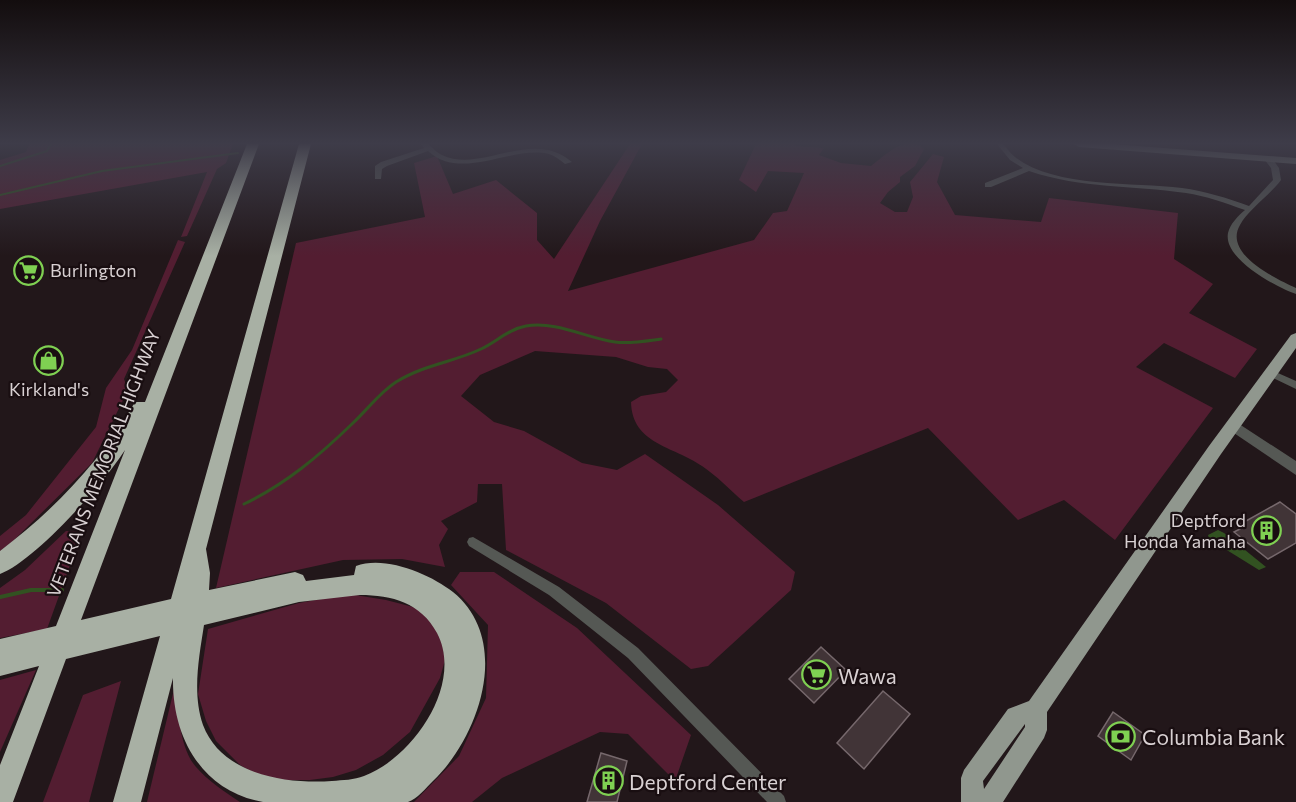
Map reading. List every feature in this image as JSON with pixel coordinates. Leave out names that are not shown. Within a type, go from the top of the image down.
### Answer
[{"type":"highway","name":"VETERANS MEMORIAL HIGHWAY","points":[[0,800],[238,181]]},
{"type":"highway","points":[[127,802],[295,181]]},
{"type":"highway","points":[[0,564],[56,517],[112,456],[134,422],[191,300]]},
{"type":"highway","points":[[0,650],[253,597],[330,588],[383,585],[423,599],[447,625],[454,641],[457,663],[454,689],[446,713],[432,736],[412,760],[386,780],[357,794],[322,801],[291,801],[264,794],[224,772],[198,742],[189,720],[185,698],[188,651],[199,577],[196,550]]},
{"type":"highway","points":[[0,664],[330,576],[390,574],[408,577],[439,591],[463,618],[474,656],[473,680],[464,712],[446,746],[427,770],[384,802]]},
{"type":"main road","points":[[973,802],[972,778],[1016,717],[1036,709],[1296,338]]},
{"type":"main road","points":[[979,802],[992,798],[1036,730],[1036,709]]},
{"type":"street","points":[[988,185],[997,181]]},
{"type":"street","points":[[1089,181],[1194,192],[1250,209]]},
{"type":"street","points":[[1276,181],[1237,223],[1231,233],[1233,245],[1248,263],[1296,291]]},
{"type":"street","points":[[1271,373],[1296,384]]},
{"type":"street","points":[[1233,425],[1296,469]]},
{"type":"street","points":[[473,542],[554,591],[633,653],[778,802]]},
{"type":"shaded area","points":[[0,181],[154,181],[0,209]]},
{"type":"shaded area","points":[[203,181],[211,181],[187,236],[181,237]]},
{"type":"shaded area","points":[[418,181],[448,181],[453,194],[498,181],[537,213],[537,240],[554,259],[605,181],[622,181],[600,221],[568,291],[754,240],[773,213],[787,211],[800,181],[900,181],[880,203],[895,212],[907,212],[913,197],[910,181],[937,181],[955,215],[1041,222],[1049,198],[1178,213],[1174,259],[1213,284],[1189,313],[1257,349],[1235,378],[1164,343],[1136,367],[1213,408],[1115,540],[1064,500],[1018,520],[928,428],[744,502],[708,470],[656,442],[638,427],[633,416],[631,402],[641,396],[666,392],[678,380],[667,369],[648,367],[616,357],[535,351],[480,375],[461,396],[494,422],[524,431],[582,463],[617,470],[645,454],[718,505],[795,572],[791,590],[708,666],[691,669],[606,603],[506,550],[502,484],[478,484],[477,502],[441,521],[448,529],[439,545],[445,567],[402,559],[343,560],[216,588],[296,243],[425,217]]},
{"type":"shaded area","points":[[741,181],[762,181],[756,192]]},
{"type":"shaded area","points":[[178,240],[185,242],[124,379],[128,390],[92,463],[11,543],[0,551],[0,536],[26,515],[96,427],[106,388],[132,350]]},
{"type":"shaded area","points":[[1218,530],[1266,567],[1259,570],[1209,539],[1208,535]]},
{"type":"shaded area","points":[[66,531],[82,532],[47,629],[0,638],[0,588],[25,570]]},
{"type":"shaded area","points":[[460,572],[494,572],[577,628],[691,735],[675,781],[628,734],[600,732],[502,778],[472,802],[414,802],[459,756],[486,698],[488,625],[451,585]]},
{"type":"shaded area","points":[[349,594],[417,608],[433,622],[442,642],[445,660],[440,678],[410,732],[383,755],[356,770],[333,777],[310,780],[265,780],[240,765],[216,741],[206,721],[198,694],[208,629],[299,603]]},
{"type":"shaded area","points":[[36,670],[0,752],[0,680]]},
{"type":"shaded area","points":[[121,681],[89,802],[43,802],[83,695]]},
{"type":"shaded area","points":[[176,681],[182,738],[190,759],[206,777],[240,802],[147,802]]},
{"type":"building","name":"Deptford Honda Yamaha","points":[[1280,502],[1296,514],[1296,543],[1268,559],[1234,532],[1240,529],[1237,526]]},
{"type":"building","name":"Wawa","points":[[821,647],[846,670],[814,703],[789,679]]},
{"type":"building","name":"Wawa","points":[[883,691],[910,714],[864,769],[837,743]]},
{"type":"building","name":"Columbia Bank","points":[[1113,712],[1145,735],[1131,760],[1098,736]]},
{"type":"building","name":"Deptford Center","points":[[601,753],[627,761],[617,802],[587,802]]},
{"type":"waterway","points":[[0,195],[58,181]]},
{"type":"waterway","points":[[244,504],[288,478],[315,457],[396,382],[406,376],[481,349],[514,330],[538,325],[560,328],[615,342],[661,339]]},
{"type":"waterway","points":[[0,597],[31,590],[62,590]]},
{"type":"place","name":"Burlington","points":[[29,270]]},
{"type":"place","name":"Kirkland's","points":[[49,360]]},
{"type":"place","name":"Deptford Honda Yamaha","points":[[1267,530]]},
{"type":"place","name":"Wawa","points":[[817,675]]},
{"type":"place","name":"Columbia Bank","points":[[1121,736]]},
{"type":"place","name":"Deptford Center","points":[[608,781]]}]
